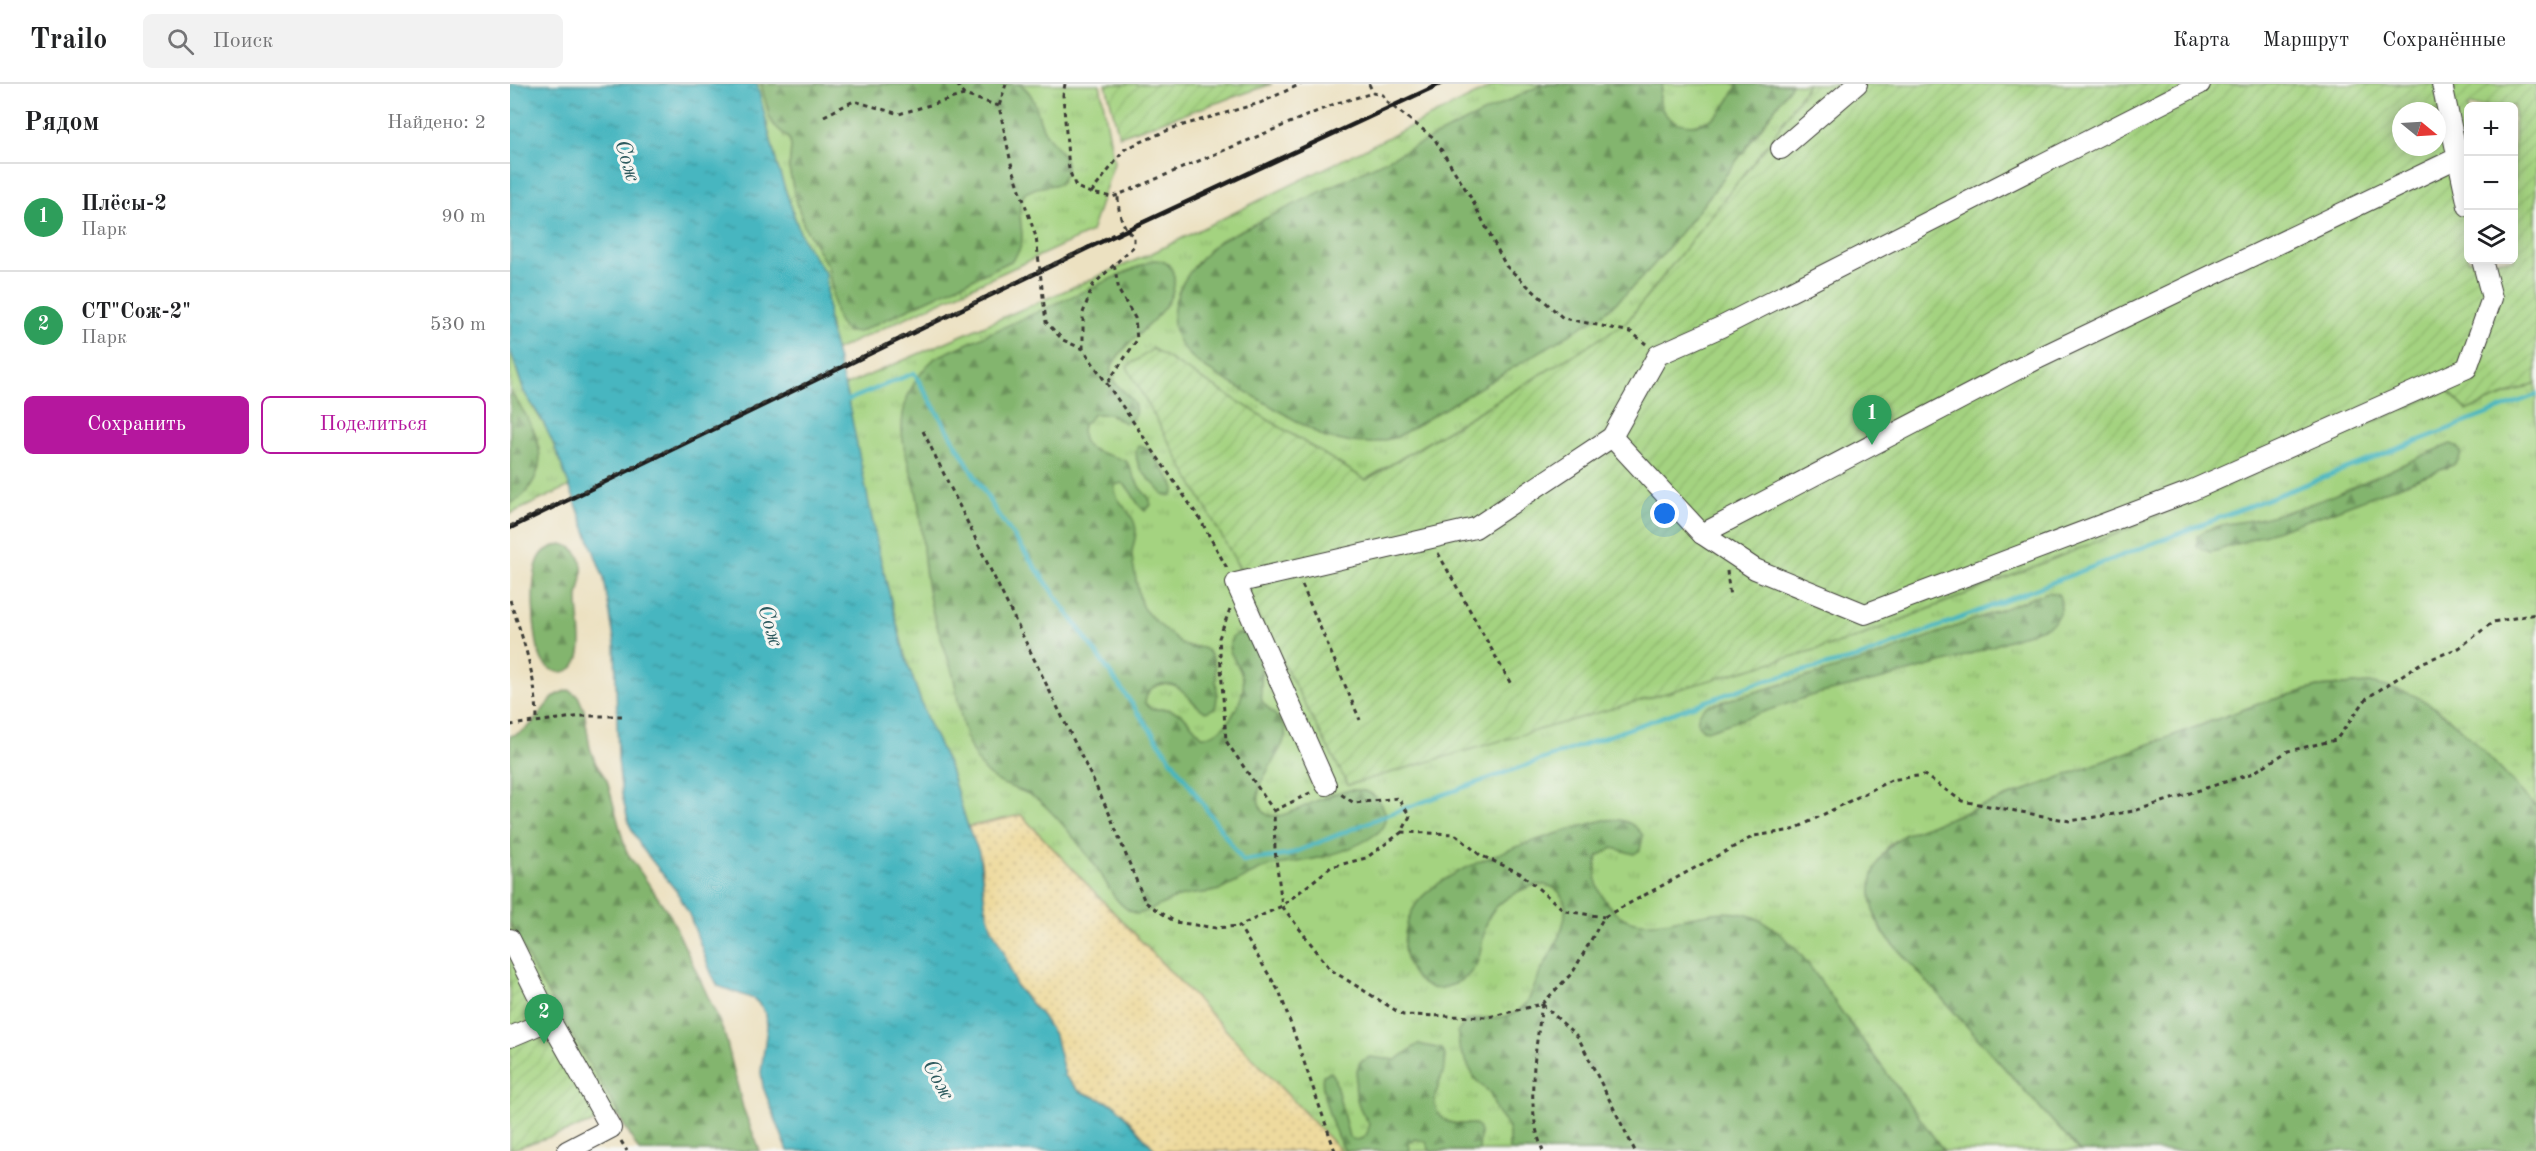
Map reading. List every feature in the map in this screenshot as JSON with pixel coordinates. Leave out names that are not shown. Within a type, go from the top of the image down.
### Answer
[{"type":"street","points":[[1781,149],[1857,84]]},
{"type":"street","points":[[1326,785],[1236,584],[1475,528],[1612,437],[1658,355],[1721,327],[2200,84]]},
{"type":"street","points":[[2442,84],[2464,186]]},
{"type":"street","points":[[1702,534],[2037,359],[2457,158]]},
{"type":"street","points":[[1612,437],[1702,534],[1755,569],[1864,614],[2188,492],[2467,368],[2492,298],[2483,264]]},
{"type":"street","points":[[510,939],[550,1020],[610,1128],[567,1151]]},
{"type":"street","points":[[510,1037],[550,1020]]},
{"type":"path","points":[[957,84],[964,95]]},
{"type":"path","points":[[1006,84],[999,106],[1011,163],[1036,237],[1046,322],[1063,340],[1083,349],[1107,382],[1200,519],[1236,584],[1219,638],[1226,741],[1274,811],[1275,850],[1282,906],[1331,970],[1403,1015],[1489,1017],[1542,1004],[1572,972],[1604,917],[1754,837],[1793,830],[1891,780],[1924,775],[1962,801],[2070,821],[2134,811],[2253,773],[2288,751],[2336,740],[2367,698],[2421,663],[2459,648],[2493,622],[2536,614]]},
{"type":"path","points":[[1065,84],[1063,95],[1069,170],[1076,187],[1090,193],[1113,197],[1337,103],[1373,93],[1383,95],[1387,102],[1434,138],[1471,198],[1506,266],[1563,318],[1631,332],[1658,355]]},
{"type":"path","points":[[1090,193],[1125,149],[1173,128],[1260,103],[1301,84]]},
{"type":"path","points":[[1369,84],[1373,93]]},
{"type":"path","points":[[824,116],[854,101],[899,114],[964,95],[999,106]]},
{"type":"path","points":[[1083,349],[1083,313],[1093,285],[1134,246],[1134,237],[1126,228],[1118,212],[1118,195]]},
{"type":"path","points":[[510,526],[1126,228]]},
{"type":"path","points":[[1107,382],[1137,340],[1135,318],[1119,291],[1114,264]]},
{"type":"path","points":[[923,430],[1109,813],[1145,902],[1175,922],[1216,928],[1239,926],[1282,906],[1331,867],[1366,858],[1402,832],[1410,816],[1398,798],[1354,803],[1326,785],[1274,811]]},
{"type":"path","points":[[1429,539],[1512,686]]},
{"type":"path","points":[[1295,570],[1360,720]]},
{"type":"path","points":[[510,600],[531,672],[537,705],[537,720]]},
{"type":"path","points":[[510,725],[582,716],[624,716]]},
{"type":"path","points":[[1402,832],[1455,834],[1480,855],[1520,873],[1564,911],[1604,917]]},
{"type":"path","points":[[1239,926],[1280,993],[1335,1151]]},
{"type":"path","points":[[1542,1004],[1532,1087],[1539,1140],[1543,1151]]},
{"type":"path","points":[[1542,1004],[1578,1037],[1635,1151]]},
{"type":"green space","points":[[757,84],[1100,84],[1114,163],[1091,232],[834,351],[828,316],[826,274],[805,244],[799,230],[777,165]]},
{"type":"green space","points":[[761,84],[1019,84],[1029,93],[1043,128],[1062,154],[1066,167],[1065,175],[1059,184],[1036,188],[1025,193],[1020,211],[1021,244],[1011,261],[859,332],[847,332],[838,321],[835,311],[828,267],[804,226],[795,197],[789,169],[791,146],[789,139],[774,125],[769,116]]},
{"type":"green space","points":[[1106,84],[1272,84],[1119,136]]},
{"type":"green space","points":[[1497,84],[1808,84],[1772,139],[1626,323],[1365,480],[1153,349],[1254,608],[1348,784],[1856,638],[2118,533],[2447,390],[2467,410],[2536,383],[2536,807],[2456,725],[2436,708],[2369,683],[2318,687],[2261,703],[1904,835],[1889,845],[1878,862],[1875,918],[1885,935],[2079,1151],[1341,1151],[1021,815],[968,827],[949,766],[928,722],[905,656],[879,553],[844,386],[1150,254]]},
{"type":"green space","points":[[1543,84],[1663,84],[1660,96],[1665,114],[1682,124],[1692,125],[1703,123],[1717,115],[1738,84],[1792,84],[1690,221],[1656,263],[1617,302],[1603,314],[1397,437],[1372,443],[1347,442],[1324,437],[1205,368],[1182,346],[1174,323],[1177,296],[1190,272],[1219,241]]},
{"type":"green space","points":[[1808,84],[2536,84],[2536,383],[2467,410],[2447,390],[2118,533],[1856,638],[1348,785],[1254,608],[1239,567],[1127,367],[1153,349],[1366,480],[1626,323],[1772,139]]},
{"type":"green space","points":[[1153,260],[1164,262],[1172,270],[1174,283],[1171,296],[1153,320],[1120,354],[1111,372],[1117,385],[1133,402],[1134,418],[1125,423],[1109,414],[1094,414],[1083,425],[1082,435],[1089,448],[1127,462],[1140,488],[1149,498],[1151,505],[1145,511],[1138,505],[1126,486],[1122,483],[1115,485],[1117,496],[1133,520],[1136,529],[1132,555],[1142,606],[1155,621],[1182,644],[1199,647],[1209,652],[1215,665],[1217,701],[1215,708],[1206,712],[1179,688],[1166,684],[1155,686],[1150,690],[1145,703],[1151,709],[1167,709],[1182,714],[1202,736],[1218,731],[1232,716],[1241,697],[1243,679],[1229,648],[1232,637],[1244,634],[1253,642],[1259,655],[1262,701],[1281,721],[1285,729],[1281,747],[1259,792],[1259,802],[1264,812],[1272,816],[1283,815],[1342,791],[1357,790],[1370,793],[1377,798],[1383,807],[1385,816],[1379,832],[1351,848],[1313,859],[1264,868],[1219,890],[1179,897],[1137,914],[1129,911],[1118,901],[1084,851],[1044,805],[1026,793],[990,776],[975,757],[967,739],[952,670],[934,618],[925,567],[919,510],[903,443],[902,425],[905,405],[911,388],[935,358]]},
{"type":"green space","points":[[510,349],[524,392],[548,431],[570,486],[510,514]]},
{"type":"green space","points":[[510,391],[531,424],[539,448],[540,460],[537,473],[525,494],[510,503]]},
{"type":"green space","points":[[2451,444],[2458,447],[2461,454],[2453,465],[2331,512],[2219,550],[2210,552],[2197,547],[2197,536],[2210,528],[2258,519],[2308,505]]},
{"type":"green space","points":[[1141,445],[1149,449],[1173,483],[1175,489],[1172,495],[1162,494],[1141,469],[1136,453],[1137,447]]},
{"type":"green space","points":[[562,544],[576,551],[581,561],[582,578],[578,605],[581,647],[580,655],[573,668],[556,672],[545,664],[538,649],[533,589],[542,554],[553,546]]},
{"type":"green space","points":[[2048,592],[2058,594],[2061,609],[2054,622],[2048,626],[1959,658],[1813,695],[1710,730],[1702,729],[1698,725],[1699,714],[1707,706],[1869,659]]},
{"type":"green space","points":[[2369,683],[2397,689],[2430,704],[2462,730],[2536,807],[2536,1151],[2079,1151],[1885,935],[1873,907],[1871,894],[1875,868],[1882,856],[1904,835],[2261,703],[2318,687]]},
{"type":"green space","points":[[569,690],[578,696],[584,710],[590,748],[596,764],[607,780],[626,851],[670,915],[717,1016],[726,1039],[743,1108],[760,1151],[639,1151],[536,974],[510,923],[510,736],[529,726],[552,699]]},
{"type":"green space","points":[[1604,820],[1631,824],[1643,836],[1640,850],[1634,854],[1613,848],[1598,856],[1596,872],[1599,889],[1604,899],[1619,915],[1636,922],[1655,923],[1718,912],[1740,913],[1760,920],[1773,928],[1807,962],[1944,1151],[1509,1151],[1509,1128],[1497,1113],[1490,1093],[1475,1079],[1459,1047],[1458,1032],[1465,1021],[1505,1016],[1523,1007],[1532,994],[1562,929],[1565,905],[1561,895],[1552,887],[1539,885],[1521,890],[1501,902],[1490,915],[1480,954],[1472,971],[1465,978],[1443,988],[1435,989],[1426,986],[1411,970],[1404,947],[1407,924],[1421,898],[1436,885],[1457,873],[1507,851]]},
{"type":"green space","points":[[510,923],[536,974],[619,1114],[510,1150]]},
{"type":"green space","points":[[1418,1044],[1442,1049],[1445,1057],[1444,1067],[1435,1097],[1435,1106],[1439,1115],[1449,1122],[1477,1125],[1480,1132],[1479,1151],[1430,1151],[1426,1142],[1416,1139],[1409,1143],[1410,1151],[1345,1151],[1329,1114],[1323,1091],[1323,1075],[1331,1072],[1334,1076],[1349,1137],[1356,1140],[1367,1134],[1369,1126],[1356,1095],[1356,1074],[1360,1062],[1370,1057],[1396,1060]]},
{"type":"sand","points":[[1021,815],[1341,1151],[1156,1151],[1122,1112],[1106,1101],[1079,1091],[1065,1076],[1055,1036],[1042,1016],[1016,986],[1003,950],[991,927],[985,904],[981,861],[968,827]]},
{"type":"water","name":"Сож","points":[[510,84],[757,84],[777,165],[799,230],[805,244],[826,274],[829,326],[848,400],[879,553],[905,656],[928,722],[949,766],[968,827],[979,852],[985,904],[991,927],[1003,950],[1016,986],[1042,1016],[1055,1036],[1065,1076],[1079,1091],[1115,1105],[1156,1151],[788,1151],[763,1087],[761,1072],[767,1027],[766,1015],[754,999],[718,986],[689,914],[677,892],[641,847],[629,824],[622,795],[618,760],[615,645],[604,579],[554,445],[542,420],[524,392],[510,349]]},
{"type":"waterway","points":[[848,400],[914,373],[995,510],[1243,861],[1288,855],[1389,814],[1763,681],[1860,657],[2536,395]]},
{"type":"railway","points":[[510,528],[1088,248],[1440,84]]},
{"type":"place","name":"Плёсы-2","points":[[1872,445]]},
{"type":"place","name":"СТ\"Сож-2\"","points":[[544,1044]]}]
